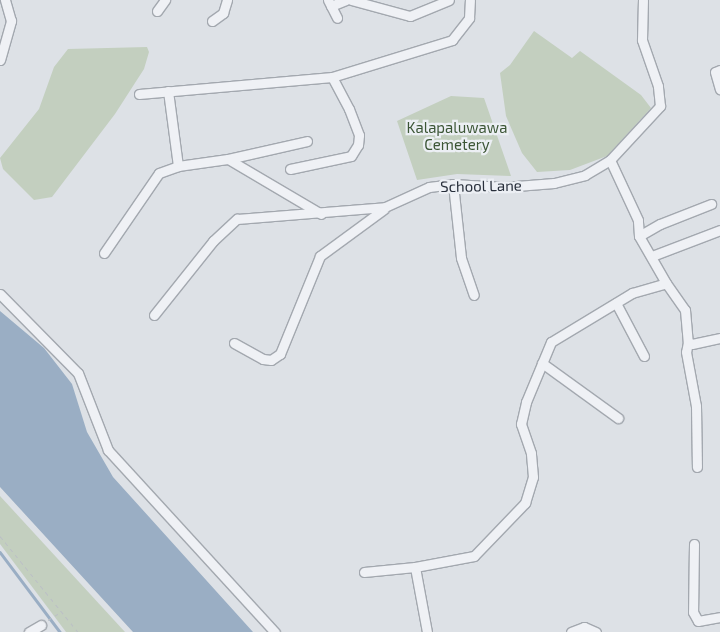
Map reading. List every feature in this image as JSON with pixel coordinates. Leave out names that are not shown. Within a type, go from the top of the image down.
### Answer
[{"type":"street","points":[[0,60],[11,21],[5,0]]},
{"type":"street","points":[[157,11],[165,0]]},
{"type":"street","points":[[212,21],[223,13],[228,0]]},
{"type":"street","points":[[337,18],[329,3],[346,0]]},
{"type":"street","points":[[351,0],[410,16],[449,0]]},
{"type":"street","points":[[139,94],[332,77],[452,40],[470,18],[470,0]]},
{"type":"street","name":"School Lane","points":[[154,315],[213,241],[237,218],[321,214],[385,207],[428,187],[453,184],[504,187],[554,183],[585,175],[610,160],[660,106],[658,86],[642,40],[643,0]]},
{"type":"street","points":[[720,70],[715,72],[720,89]]},
{"type":"street","points":[[290,169],[351,156],[358,145],[359,135],[349,109],[332,77]]},
{"type":"street","points":[[168,91],[178,166]]},
{"type":"street","points":[[104,253],[159,173],[178,166],[228,160],[307,141]]},
{"type":"street","points":[[228,160],[321,214]]},
{"type":"street","points":[[610,160],[638,220],[639,236],[666,283],[685,310],[688,342],[686,352],[696,406],[697,467]]},
{"type":"street","points":[[453,184],[461,258],[474,295]]},
{"type":"street","points":[[639,236],[660,224],[711,204]]},
{"type":"street","points":[[234,343],[263,359],[271,360],[280,354],[320,256],[385,207]]},
{"type":"street","points":[[652,256],[720,230]]},
{"type":"street","points":[[364,572],[415,567],[474,556],[524,503],[532,477],[532,461],[520,424],[551,342],[632,293],[666,283]]},
{"type":"street","points":[[0,294],[78,373],[108,450],[275,632]]},
{"type":"street","points":[[616,303],[644,356]]},
{"type":"street","points":[[688,342],[692,344],[720,338]]},
{"type":"street","points":[[542,364],[618,418]]},
{"type":"street","points":[[694,544],[694,612],[698,621],[720,617]]},
{"type":"street","points":[[415,567],[427,632]]},
{"type":"street","points":[[29,632],[44,622]]},
{"type":"street","points":[[570,632],[584,627],[596,632]]},
{"type":"path","points":[[0,536],[78,632]]},
{"type":"path","points":[[44,622],[62,612]]},
{"type":"green space","points":[[534,31],[572,58],[580,51],[641,95],[651,108],[607,156],[570,170],[537,172],[522,153],[506,116],[500,73],[510,65]]},
{"type":"green space","points":[[147,47],[149,52],[144,69],[115,114],[52,197],[34,200],[3,169],[0,158],[39,109],[54,67],[68,49]]},
{"type":"green space","name":"Kalapaluwawa Cemetery","points":[[451,96],[484,98],[511,176],[457,174],[417,180],[397,121]]},
{"type":"green space","points":[[0,496],[125,632],[66,632],[0,544]]},
{"type":"water","points":[[0,311],[44,348],[72,384],[87,432],[113,477],[253,632],[133,632],[0,487]]},
{"type":"waterway","points":[[0,552],[60,632]]}]
